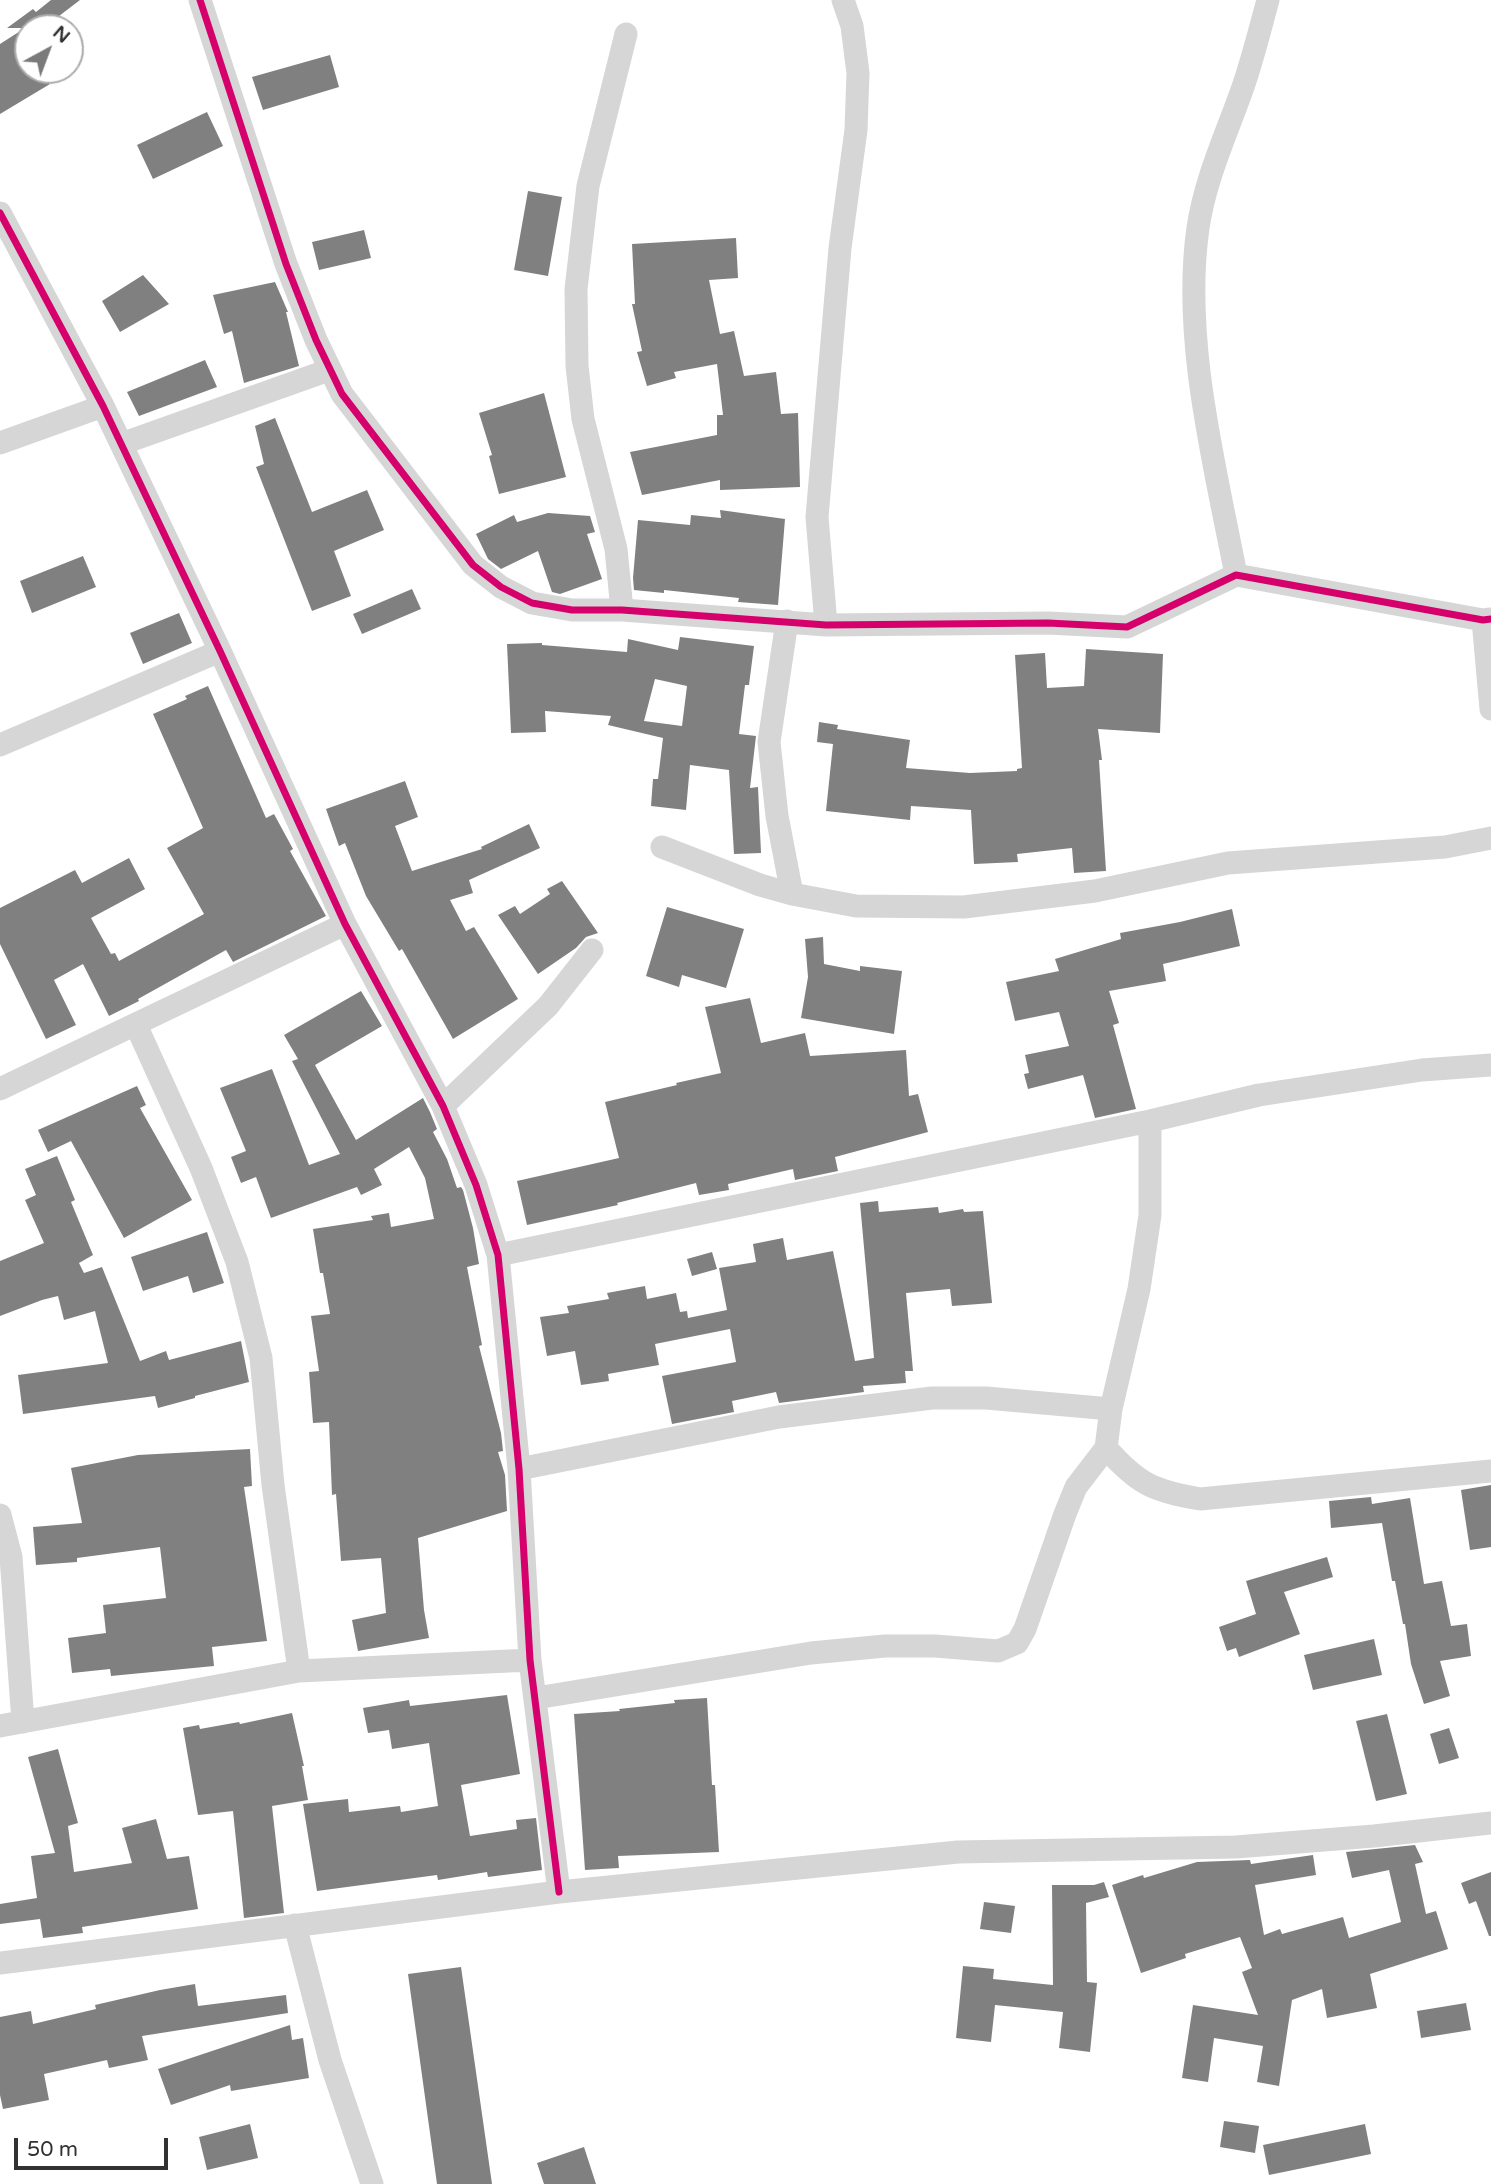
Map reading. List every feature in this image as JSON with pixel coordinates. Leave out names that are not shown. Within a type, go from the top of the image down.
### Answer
[{"type":"street","points":[[200,0],[286,264],[329,370],[342,394],[473,565],[501,587],[532,603],[572,610],[622,610],[826,625],[1048,623],[1127,627],[1236,575],[1487,620],[1491,709]]},
{"type":"street","points":[[826,625],[817,517],[840,248],[856,130],[858,85],[852,26],[843,0]]},
{"type":"street","points":[[1236,575],[1202,383],[1194,314],[1194,261],[1207,190],[1244,85],[1268,0]]},
{"type":"street","points":[[622,610],[616,549],[583,419],[577,366],[576,289],[588,186],[626,34]]},
{"type":"street","points":[[0,213],[103,406],[220,651],[345,925],[443,1105],[476,1185],[498,1255],[519,1469],[530,1660],[559,1892]]},
{"type":"street","points":[[121,444],[329,370]]},
{"type":"street","points":[[0,443],[103,406]]},
{"type":"street","points":[[787,621],[769,742],[777,816],[792,894]]},
{"type":"street","points":[[0,745],[220,651]]},
{"type":"street","points":[[662,847],[760,885],[792,894],[856,906],[964,908],[1095,891],[1228,863],[1445,847],[1491,838]]},
{"type":"street","points":[[0,1089],[345,925]]},
{"type":"street","points":[[443,1105],[548,1006],[592,950]]},
{"type":"street","points":[[136,1025],[201,1168],[237,1262],[261,1358],[273,1485],[299,1671]]},
{"type":"street","points":[[498,1255],[1150,1121],[1259,1095],[1352,1079],[1491,1065]]},
{"type":"street","points":[[536,1698],[811,1653],[885,1646],[935,1646],[998,1651],[1017,1643],[1025,1629],[1076,1487],[1106,1448],[1111,1409],[1139,1289],[1150,1216],[1150,1121]]},
{"type":"street","points":[[519,1469],[779,1417],[932,1398],[986,1398],[1111,1409]]},
{"type":"street","points":[[1106,1448],[1128,1472],[1164,1492],[1200,1499],[1491,1471]]},
{"type":"street","points":[[0,1515],[11,1557],[23,1722]]},
{"type":"street","points":[[0,1726],[299,1671],[530,1660]]},
{"type":"street","points":[[0,1963],[559,1892],[958,1852],[1236,1847],[1491,1823]]},
{"type":"street","points":[[295,1925],[330,2060],[372,2184]]},
{"type":"building","points":[[51,0],[80,0],[62,14],[26,14],[33,9],[36,12]]},
{"type":"building","points":[[14,35],[14,84],[50,84],[0,114],[0,44]]},
{"type":"building","points":[[330,55],[339,87],[263,110],[252,77]]},
{"type":"building","points":[[207,112],[223,146],[153,179],[137,145]]},
{"type":"building","points":[[528,191],[562,197],[548,276],[514,270]]},
{"type":"building","points":[[364,230],[371,258],[319,270],[312,242]]},
{"type":"building","points":[[736,238],[738,278],[709,280],[720,334],[734,331],[744,376],[776,372],[781,414],[798,413],[800,487],[720,490],[720,480],[642,495],[630,452],[717,435],[717,415],[723,415],[717,364],[674,372],[676,378],[647,386],[637,352],[642,351],[632,304],[635,304],[632,244]]},
{"type":"building","points":[[143,275],[169,304],[120,332],[102,301]]},
{"type":"building","points":[[275,282],[288,312],[299,366],[244,383],[232,331],[224,334],[213,295]]},
{"type":"building","points":[[205,360],[217,387],[139,416],[127,392]]},
{"type":"building","points":[[544,393],[566,477],[499,494],[489,456],[492,455],[479,413]]},
{"type":"building","points":[[275,418],[312,512],[367,490],[384,530],[334,551],[351,596],[312,611],[256,467],[264,464],[255,426]]},
{"type":"building","points":[[720,510],[785,519],[778,605],[738,602],[739,598],[664,590],[664,593],[634,590],[638,520],[690,525],[691,515],[721,518]]},
{"type":"building","points":[[548,513],[590,516],[595,532],[587,534],[602,579],[560,594],[552,592],[538,551],[501,569],[488,559],[476,534],[514,515],[517,522]]},
{"type":"building","points":[[83,556],[96,587],[32,613],[20,581]]},
{"type":"building","points":[[412,589],[421,609],[362,634],[353,614]]},
{"type":"building","points":[[179,613],[192,643],[143,664],[130,633]]},
{"type":"building","points":[[680,637],[754,646],[749,685],[745,685],[739,734],[756,736],[750,788],[758,787],[761,853],[734,854],[729,770],[690,765],[686,810],[651,806],[653,779],[658,779],[663,738],[608,725],[611,716],[545,711],[546,732],[511,733],[507,644],[542,643],[627,652],[628,639],[678,650]],"holes":[[[655,679],[687,686],[682,726],[644,721]]]},
{"type":"building","points":[[1086,649],[1163,654],[1160,733],[1098,729],[1102,760],[1099,760],[1106,871],[1074,873],[1072,848],[1017,854],[1018,862],[974,864],[971,810],[911,806],[910,820],[826,811],[833,744],[817,742],[819,722],[838,725],[837,729],[910,740],[906,768],[970,773],[1017,771],[1022,768],[1015,655],[1045,653],[1047,688],[1084,686]]},
{"type":"building","points":[[208,686],[266,818],[274,814],[293,849],[290,851],[326,916],[233,962],[226,950],[109,1016],[83,964],[54,980],[76,1025],[46,1039],[0,944],[0,908],[75,870],[82,883],[129,858],[145,889],[91,918],[111,954],[115,953],[119,961],[204,914],[167,848],[203,828],[153,714]]},
{"type":"building","points":[[405,781],[418,817],[395,826],[412,871],[482,849],[481,847],[529,824],[540,848],[469,880],[473,893],[450,900],[466,931],[474,927],[518,999],[453,1039],[402,949],[399,951],[366,896],[345,843],[339,846],[326,809]]},
{"type":"building","points":[[562,881],[598,933],[586,937],[576,948],[538,974],[498,915],[515,906],[520,914],[550,894],[547,889]]},
{"type":"building","points":[[667,907],[744,929],[726,988],[682,975],[679,987],[646,976]]},
{"type":"building","points":[[1232,909],[1240,946],[1163,964],[1166,981],[1109,991],[1119,1023],[1113,1025],[1136,1109],[1095,1118],[1083,1075],[1028,1089],[1024,1074],[1029,1073],[1025,1055],[1069,1046],[1059,1012],[1015,1021],[1006,982],[1059,971],[1055,959],[1121,939],[1120,933]]},
{"type":"building","points":[[823,937],[824,964],[860,971],[860,966],[902,971],[894,1034],[801,1018],[808,977],[805,939]]},
{"type":"building","points":[[361,991],[382,1026],[315,1065],[356,1140],[423,1098],[430,1112],[437,1129],[433,1132],[447,1159],[457,1188],[461,1187],[463,1190],[473,1228],[479,1264],[467,1267],[482,1345],[479,1346],[501,1433],[503,1451],[498,1452],[505,1475],[507,1511],[418,1538],[429,1638],[358,1651],[352,1620],[386,1613],[381,1558],[341,1561],[336,1494],[332,1495],[329,1422],[313,1423],[309,1372],[319,1371],[311,1316],[330,1314],[313,1229],[373,1220],[371,1216],[389,1213],[391,1227],[434,1219],[425,1178],[409,1147],[374,1169],[382,1185],[361,1195],[357,1187],[271,1218],[256,1177],[241,1183],[231,1157],[246,1151],[220,1088],[272,1069],[309,1165],[340,1154],[292,1061],[298,1059],[284,1035]]},
{"type":"building","points":[[750,998],[761,1043],[805,1033],[810,1056],[906,1050],[909,1096],[918,1094],[928,1132],[835,1157],[838,1171],[795,1180],[793,1169],[728,1184],[729,1190],[699,1195],[696,1183],[617,1203],[618,1205],[527,1225],[517,1181],[619,1158],[605,1102],[721,1073],[705,1007]]},
{"type":"building","points":[[137,1086],[146,1105],[140,1108],[192,1200],[124,1238],[71,1141],[48,1152],[38,1130]]},
{"type":"building","points":[[57,1156],[75,1200],[71,1202],[93,1255],[79,1263],[84,1273],[102,1267],[140,1361],[166,1351],[169,1360],[241,1341],[249,1382],[158,1408],[155,1396],[23,1414],[18,1375],[108,1363],[95,1311],[64,1320],[58,1296],[0,1316],[0,1261],[44,1243],[25,1200],[36,1195],[25,1169]]},
{"type":"building","points":[[878,1201],[879,1212],[938,1207],[939,1213],[963,1209],[964,1212],[983,1211],[992,1303],[952,1306],[950,1289],[906,1293],[913,1371],[905,1371],[906,1383],[863,1386],[864,1392],[779,1403],[776,1392],[732,1401],[734,1412],[672,1424],[662,1376],[736,1362],[730,1329],[655,1344],[659,1365],[608,1374],[609,1381],[581,1385],[575,1351],[547,1356],[540,1317],[569,1313],[567,1306],[609,1299],[607,1293],[645,1286],[647,1299],[676,1293],[680,1312],[687,1311],[688,1318],[727,1310],[719,1268],[756,1262],[753,1244],[783,1238],[787,1260],[833,1251],[855,1361],[874,1358],[860,1203]]},
{"type":"building","points":[[207,1232],[224,1283],[193,1293],[188,1276],[143,1291],[131,1257]]},
{"type":"building","points":[[712,1252],[717,1269],[692,1276],[687,1259]]},
{"type":"building","points":[[250,1449],[252,1486],[244,1487],[267,1641],[212,1647],[214,1666],[111,1676],[110,1669],[72,1673],[68,1638],[106,1633],[103,1605],[166,1598],[160,1547],[77,1558],[77,1562],[36,1565],[33,1527],[82,1523],[71,1468],[138,1455]]},
{"type":"building","points":[[1491,1485],[1491,1547],[1470,1550],[1461,1490]]},
{"type":"building","points":[[1371,1497],[1372,1504],[1410,1498],[1424,1584],[1442,1581],[1451,1626],[1467,1624],[1471,1656],[1440,1661],[1450,1696],[1424,1704],[1411,1664],[1405,1624],[1395,1581],[1392,1581],[1382,1523],[1331,1528],[1329,1501]]},
{"type":"building","points":[[1327,1557],[1333,1577],[1284,1592],[1300,1634],[1239,1657],[1236,1648],[1227,1651],[1219,1627],[1256,1614],[1246,1581]]},
{"type":"building","points":[[1374,1639],[1382,1675],[1313,1690],[1304,1655]]},
{"type":"building","points":[[507,1695],[520,1774],[461,1785],[470,1836],[517,1829],[516,1820],[536,1818],[542,1870],[488,1877],[487,1872],[438,1880],[437,1875],[317,1891],[303,1804],[348,1799],[349,1812],[400,1806],[401,1812],[438,1806],[429,1743],[392,1749],[389,1730],[368,1733],[363,1708],[409,1700],[410,1706]]},
{"type":"building","points":[[707,1698],[719,1852],[618,1856],[619,1868],[585,1870],[574,1714],[620,1711],[619,1709],[675,1703],[674,1700]]},
{"type":"building","points":[[292,1713],[304,1766],[308,1800],[272,1806],[284,1913],[244,1918],[233,1811],[198,1815],[183,1728],[199,1725],[200,1729],[239,1722],[240,1724]]},
{"type":"building","points":[[1387,1714],[1407,1794],[1376,1801],[1356,1721]]},
{"type":"building","points":[[1449,1728],[1459,1758],[1439,1764],[1430,1734]]},
{"type":"building","points":[[58,1749],[78,1823],[68,1826],[74,1872],[132,1863],[122,1828],[156,1819],[167,1859],[189,1856],[198,1909],[82,1927],[83,1933],[43,1938],[40,1919],[0,1924],[0,1904],[37,1898],[31,1856],[55,1853],[28,1757]]},
{"type":"building","points":[[1415,1845],[1423,1862],[1415,1864],[1426,1914],[1436,1911],[1448,1949],[1370,1974],[1377,2008],[1327,2018],[1322,1989],[1292,2000],[1279,2086],[1257,2082],[1263,2046],[1214,2038],[1208,2082],[1182,2078],[1193,2005],[1258,2015],[1242,1972],[1252,1968],[1240,1937],[1185,1954],[1186,1958],[1141,1973],[1112,1885],[1197,1862],[1250,1860],[1251,1864],[1313,1855],[1316,1875],[1255,1885],[1264,1935],[1280,1929],[1282,1934],[1343,1917],[1349,1938],[1401,1922],[1389,1870],[1352,1878],[1346,1852]]},
{"type":"building","points":[[1491,1872],[1489,1936],[1476,1901],[1469,1904],[1461,1883]]},
{"type":"building","points":[[1104,1882],[1109,1897],[1086,1903],[1087,1982],[1097,1983],[1090,2052],[1059,2048],[1063,2012],[995,2005],[991,2042],[956,2038],[963,1966],[994,1969],[993,1979],[1053,1985],[1052,1885],[1094,1885]]},
{"type":"building","points":[[984,1902],[1015,1906],[1011,1933],[980,1929]]},
{"type":"building","points":[[461,1967],[492,2184],[437,2184],[408,1974]]},
{"type":"building","points":[[195,1984],[198,2006],[286,1995],[288,2013],[142,2036],[148,2060],[109,2068],[107,2060],[44,2074],[49,2100],[3,2109],[0,2095],[0,2017],[31,2011],[33,2024],[96,2009],[95,2005]]},
{"type":"building","points":[[1466,2003],[1471,2030],[1421,2038],[1417,2011]]},
{"type":"building","points":[[290,2025],[292,2040],[303,2038],[309,2078],[231,2091],[230,2085],[171,2105],[158,2069]]},
{"type":"building","points":[[1224,2121],[1259,2126],[1255,2153],[1220,2147]]},
{"type":"building","points":[[250,2124],[258,2158],[207,2170],[199,2137]]},
{"type":"building","points":[[1365,2124],[1371,2154],[1269,2175],[1263,2145]]},
{"type":"building","points":[[584,2147],[596,2184],[544,2184],[537,2163]]},
{"type":"cycle path","points":[[200,0],[286,264],[316,340],[342,394],[473,565],[501,587],[532,603],[572,610],[622,610],[826,625],[1048,623],[1127,627],[1236,575],[1483,620],[1491,619]]},
{"type":"cycle path","points":[[0,213],[103,406],[220,651],[345,924],[443,1106],[476,1185],[498,1255],[519,1469],[530,1660],[559,1892]]}]
